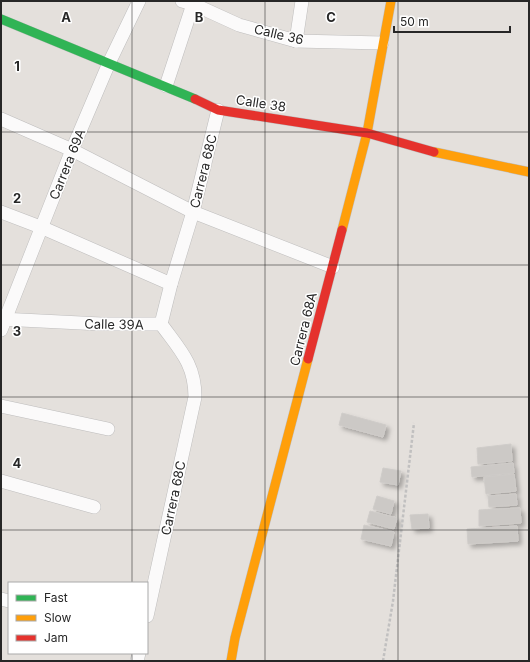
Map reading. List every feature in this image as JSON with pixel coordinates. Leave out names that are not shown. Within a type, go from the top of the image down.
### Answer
[{"type":"street","name":"Carrera 69A","points":[[2,323],[109,63],[139,1]]},
{"type":"street","points":[[296,40],[302,1]]},
{"type":"street","name":"Carrera 68A","points":[[231,661],[235,638],[367,133],[382,43],[391,1]]},
{"type":"street","points":[[166,86],[190,2]]},
{"type":"street","name":"Calle 36","points":[[190,2],[239,24],[296,40],[382,43]]},
{"type":"street","name":"Calle 38","points":[[1,19],[166,86],[218,110],[367,133],[443,155],[529,172]]},
{"type":"street","name":"Carrera 68C","points":[[161,324],[171,284],[193,212],[218,110]]},
{"type":"street","points":[[1,118],[72,150],[193,212],[332,267]]},
{"type":"street","points":[[1,212],[42,228],[171,284]]},
{"type":"street","name":"Calle 39A","points":[[2,323],[161,324],[182,351],[191,368],[194,381]]},
{"type":"street","name":"Carrera 68C","points":[[148,611],[195,397],[194,381]]},
{"type":"street","points":[[1,406],[108,429]]},
{"type":"street","points":[[1,481],[94,507]]},
{"type":"path","points":[[383,661],[393,600],[414,423]]},
{"type":"building","points":[[342,413],[386,425],[383,437],[339,425]]},
{"type":"building","points":[[511,444],[512,461],[478,464],[477,448]]},
{"type":"building","points":[[513,463],[514,473],[472,477],[471,467]]},
{"type":"building","points":[[383,468],[401,471],[398,485],[380,482]]},
{"type":"building","points":[[514,474],[516,491],[486,494],[484,477]]},
{"type":"building","points":[[516,494],[517,505],[489,507],[488,496]]},
{"type":"building","points":[[377,496],[394,501],[391,514],[373,509]]},
{"type":"building","points":[[520,508],[521,523],[479,526],[479,510]]},
{"type":"building","points":[[370,511],[397,518],[394,529],[367,522]]},
{"type":"building","points":[[428,514],[429,528],[412,529],[410,515]]},
{"type":"building","points":[[364,525],[394,532],[391,546],[361,539]]},
{"type":"building","points":[[517,526],[518,541],[468,544],[467,529]]},
{"type":"traffic: fast","points":[[1,19],[195,99]]},
{"type":"traffic: slow","points":[[342,230],[367,133],[391,1]]},
{"type":"traffic: slow","points":[[434,152],[529,172]]},
{"type":"traffic: slow","points":[[231,661],[235,638],[308,359]]},
{"type":"traffic: jam","points":[[195,99],[218,110],[367,133],[434,152]]},
{"type":"traffic: jam","points":[[308,359],[342,230]]}]
